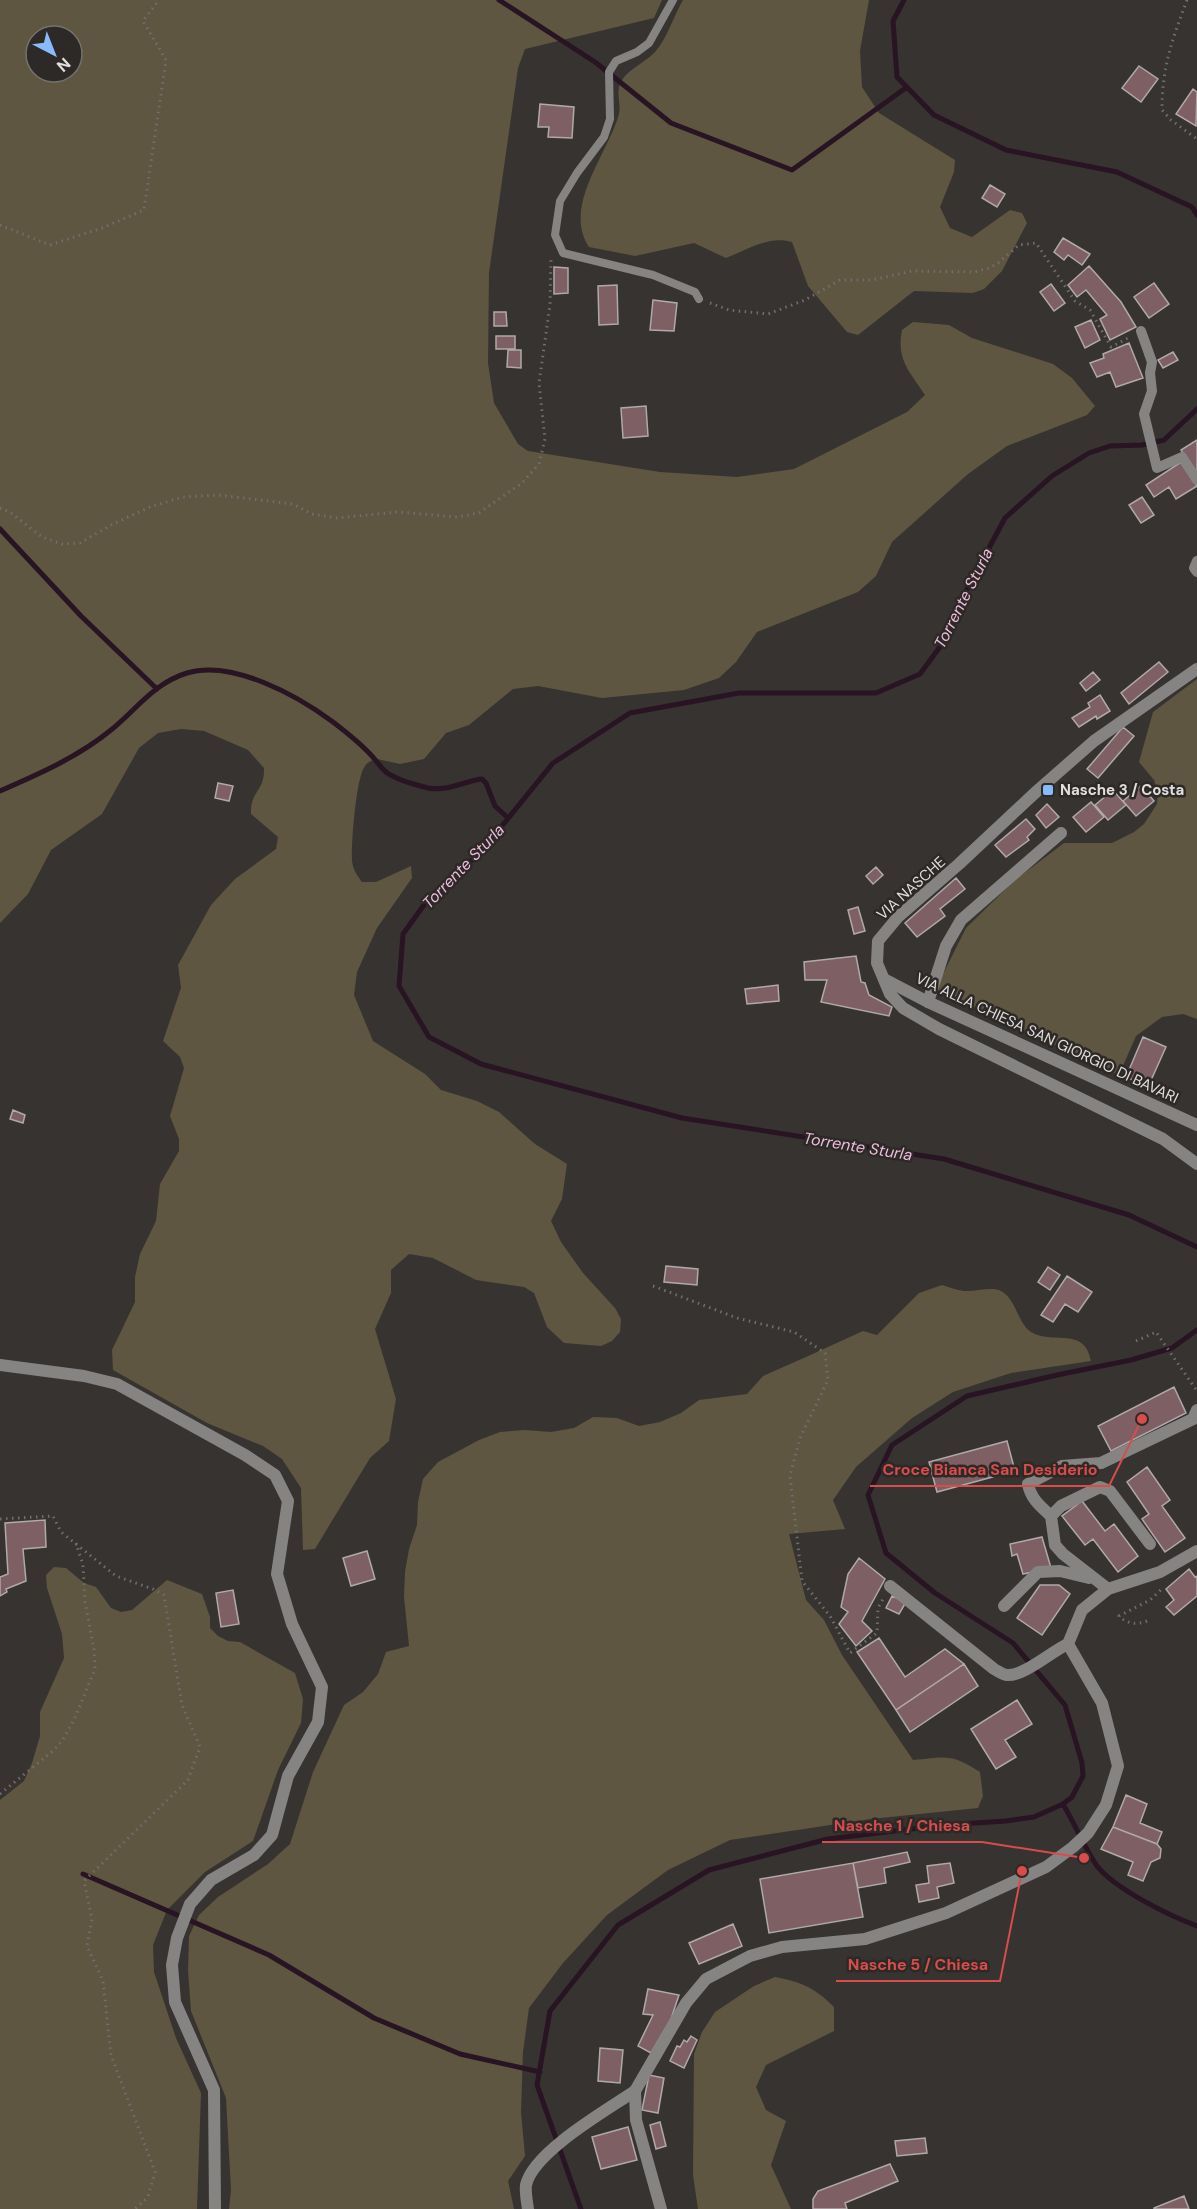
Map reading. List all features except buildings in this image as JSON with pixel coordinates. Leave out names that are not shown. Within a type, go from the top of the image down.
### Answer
[{"type":"street","points":[[1141,331],[1152,362],[1150,373],[1152,391],[1144,414],[1157,468],[1182,458],[1197,480]]},
{"type":"street","points":[[1197,561],[1194,568],[1197,572]]},
{"type":"street","name":"VIA NASCHE","points":[[1197,669],[1094,741],[898,917],[878,941],[877,963],[890,994],[903,1008],[939,1029],[1163,1139],[1197,1164]]},
{"type":"street","points":[[928,1002],[946,946],[961,920],[1061,833]]},
{"type":"street","name":"VIA ALLA CHIESA SAN GIORGIO DI BAVARI","points":[[884,979],[928,1002],[1197,1125]]},
{"type":"street","points":[[0,1365],[84,1376],[117,1384],[245,1455],[275,1475],[288,1501],[277,1574],[292,1624],[322,1687],[318,1722],[288,1776],[272,1835],[254,1855],[211,1880],[190,1904],[177,1938],[172,1965],[175,2002],[214,2090],[215,2209]]},
{"type":"street","points":[[1108,1589],[1093,1579],[1055,1545],[1051,1516],[1030,1494],[1028,1484],[1062,1466],[1101,1463],[1193,1419],[1197,1410]]},
{"type":"street","points":[[1051,1516],[1061,1506],[1100,1487],[1110,1491],[1150,1544]]},
{"type":"street","points":[[890,1587],[994,1669],[1006,1675],[1019,1674],[1054,1650],[1068,1644],[1082,1610],[1108,1589],[1160,1572],[1197,1551]]},
{"type":"street","points":[[1004,1606],[1038,1572],[1060,1571],[1093,1579]]},
{"type":"street","points":[[528,2209],[526,2185],[540,2159],[635,2091],[686,2003],[706,1978],[750,1956],[782,1947],[866,1940],[946,1913],[1046,1867],[1088,1833],[1106,1805],[1118,1766],[1101,1702],[1068,1644]]},
{"type":"street","points":[[635,2091],[636,2120],[661,2209]]},
{"type":"lane","points":[[673,0],[649,43],[637,52],[616,62],[609,72],[609,119],[604,137],[577,173],[560,201],[555,235],[563,253],[653,276],[695,292],[699,299]]},
{"type":"path","points":[[0,225],[50,244],[102,228],[144,210],[166,60],[143,21],[159,0]]},
{"type":"path","points":[[1187,0],[1168,50],[1162,110],[1171,120],[1197,139]]},
{"type":"path","points":[[0,508],[11,513],[42,537],[62,544],[80,543],[113,524],[150,507],[183,497],[195,496],[218,495],[292,504],[312,514],[337,518],[398,512],[457,517],[479,513],[522,483],[538,464],[545,439],[539,383],[550,304],[549,266],[555,235]]},
{"type":"path","points":[[699,299],[729,310],[768,314],[805,300],[840,280],[872,280],[912,271],[974,272],[998,263],[1019,244],[1036,243],[1075,301],[1090,310],[1111,347],[1141,331]]},
{"type":"path","points":[[653,1286],[737,1318],[794,1332],[825,1353],[828,1380],[800,1438],[790,1476],[802,1581],[830,1616],[850,1653],[877,1633],[878,1608],[890,1587]]},
{"type":"path","points":[[1136,1341],[1156,1332],[1197,1391]]},
{"type":"path","points":[[0,1520],[53,1516],[61,1532],[116,1576],[164,1595],[182,1705],[200,1747],[188,1780],[84,1881],[92,1919],[87,1946],[103,1981],[111,2055],[155,2172],[148,2197],[135,2209]]},
{"type":"path","points":[[0,1794],[62,1741],[74,1720],[95,1669],[94,1649],[85,1602],[84,1565],[76,1543]]},
{"type":"path","points":[[1147,1621],[1139,1624],[1124,1621],[1119,1616],[1150,1600],[1169,1582]]},
{"type":"shaded area","points":[[0,0],[662,0],[654,18],[525,49],[518,68],[489,273],[488,363],[494,403],[518,444],[528,451],[660,472],[737,477],[794,469],[907,412],[925,395],[906,365],[901,350],[902,330],[913,322],[949,325],[972,338],[1053,364],[1072,378],[1095,406],[1087,415],[1007,446],[968,474],[892,542],[876,576],[858,592],[757,632],[736,662],[719,678],[684,690],[602,698],[538,686],[513,689],[469,725],[446,733],[424,759],[400,764],[377,759],[366,765],[359,783],[355,812],[352,853],[354,870],[362,882],[376,882],[411,866],[412,878],[377,928],[357,972],[354,995],[373,1041],[425,1074],[441,1090],[477,1101],[499,1112],[535,1144],[567,1164],[562,1199],[551,1221],[561,1242],[583,1273],[615,1308],[621,1319],[620,1332],[612,1341],[601,1346],[564,1343],[547,1327],[534,1293],[524,1287],[476,1280],[433,1258],[409,1254],[391,1270],[391,1293],[375,1329],[396,1399],[389,1441],[370,1458],[315,1549],[303,1550],[301,1488],[282,1459],[263,1446],[207,1423],[113,1370],[112,1350],[135,1302],[135,1277],[140,1254],[156,1221],[160,1184],[179,1151],[179,1139],[170,1116],[184,1068],[180,1057],[163,1041],[181,988],[178,965],[211,905],[235,879],[276,849],[278,837],[251,814],[253,800],[264,776],[264,768],[248,750],[204,731],[181,729],[158,733],[139,748],[102,814],[51,850],[28,894],[0,923]]},
{"type":"shaded area","points":[[683,0],[869,0],[860,51],[862,87],[879,113],[955,160],[954,172],[940,207],[950,228],[972,237],[1010,210],[1022,213],[1027,223],[1002,271],[984,289],[973,293],[914,291],[858,335],[847,332],[808,286],[792,242],[775,240],[726,258],[694,243],[635,256],[589,247],[582,231],[581,215],[584,197],[619,114],[618,94],[621,81],[660,46]]},
{"type":"shaded area","points":[[1197,679],[1197,1019],[1183,1014],[1162,1017],[1136,1036],[1119,1075],[938,990],[941,978],[966,928],[1015,880],[1064,843],[1112,843],[1144,824],[1157,804],[1158,792],[1154,780],[1139,762],[1153,712]]},
{"type":"shaded area","points":[[942,1285],[964,1291],[993,1289],[1001,1291],[1007,1295],[1029,1331],[1043,1336],[1076,1340],[1088,1351],[1091,1361],[1011,1373],[953,1392],[912,1418],[856,1467],[833,1500],[845,1529],[789,1534],[806,1600],[824,1620],[842,1655],[913,1760],[955,1759],[980,1772],[983,1796],[978,1808],[871,1819],[730,1840],[668,1870],[607,1915],[563,1963],[529,2008],[523,2052],[521,2112],[525,2156],[508,2181],[514,2209],[229,2209],[231,2190],[226,2098],[191,2011],[188,1971],[189,1936],[199,1915],[218,1897],[268,1864],[290,1844],[313,1772],[344,1705],[363,1692],[378,1674],[386,1652],[409,1646],[404,1597],[405,1572],[409,1549],[417,1525],[418,1502],[423,1479],[438,1462],[479,1440],[500,1432],[525,1430],[551,1432],[574,1428],[593,1417],[617,1418],[639,1426],[660,1422],[681,1413],[699,1400],[747,1394],[763,1376],[863,1331],[877,1335],[919,1293]]},
{"type":"shaded area","points":[[54,1567],[66,1568],[84,1583],[96,1587],[111,1608],[121,1612],[132,1610],[167,1580],[202,1594],[210,1617],[210,1628],[218,1636],[228,1641],[240,1642],[295,1673],[303,1699],[301,1723],[278,1770],[253,1841],[205,1872],[167,1910],[153,1945],[154,1972],[176,2038],[201,2093],[197,2209],[0,2209],[0,1800],[24,1781],[40,1736],[40,1712],[64,1658],[62,1634],[47,1588],[46,1575]]},
{"type":"shaded area","points":[[775,1977],[807,1987],[821,1995],[834,2007],[834,2031],[766,2065],[756,2087],[766,2110],[786,2121],[771,2165],[791,2209],[698,2209],[693,2175],[694,2054],[702,2032],[715,2012],[754,1986]]},
{"type":"waterway","points":[[499,0],[595,62],[671,123],[792,170],[907,87]]},
{"type":"waterway","name":"Torrente Sturla","points":[[904,0],[893,21],[897,77],[934,115],[1006,150],[1117,172],[1192,207],[1197,215]]},
{"type":"waterway","name":"Torrente Sturla","points":[[1197,409],[1164,440],[1142,445],[1110,446],[1089,453],[1052,476],[1005,518],[957,608],[948,636],[920,674],[876,693],[739,693],[630,713],[553,763],[480,853],[429,898],[403,934],[399,986],[429,1037],[481,1064],[682,1118],[944,1159],[1129,1215],[1197,1247]]},
{"type":"waterway","points":[[0,529],[81,616],[157,689]]},
{"type":"waterway","points":[[0,791],[85,749],[111,730],[165,683],[187,673],[205,670],[224,671],[244,675],[302,701],[358,742],[386,772],[401,780],[435,789],[482,779],[486,783],[495,806],[508,818]]},
{"type":"waterway","name":"Torrente Sturla","points":[[581,2209],[537,2085],[550,2011],[618,1925],[709,1870],[828,1839],[1034,1817],[1063,1804],[1072,1797],[1083,1776],[1082,1763],[1065,1705],[1013,1643],[935,1593],[886,1553],[868,1495],[892,1445],[967,1396],[1131,1360],[1172,1348],[1197,1330]]},
{"type":"waterway","points":[[1063,1804],[1092,1859],[1105,1875],[1144,1901],[1197,1926]]},
{"type":"waterway","points":[[83,1874],[269,1955],[374,2018],[460,2054],[540,2072]]},
{"type":"place","name":"Nasche 3 / Costa","points":[[1048,790]]},
{"type":"place","name":"Croce Bianca San Desiderio","points":[[1142,1419]]},
{"type":"place","name":"Nasche 1 / Chiesa","points":[[1084,1858]]},
{"type":"place","name":"Nasche 5 / Chiesa","points":[[1022,1871]]}]
